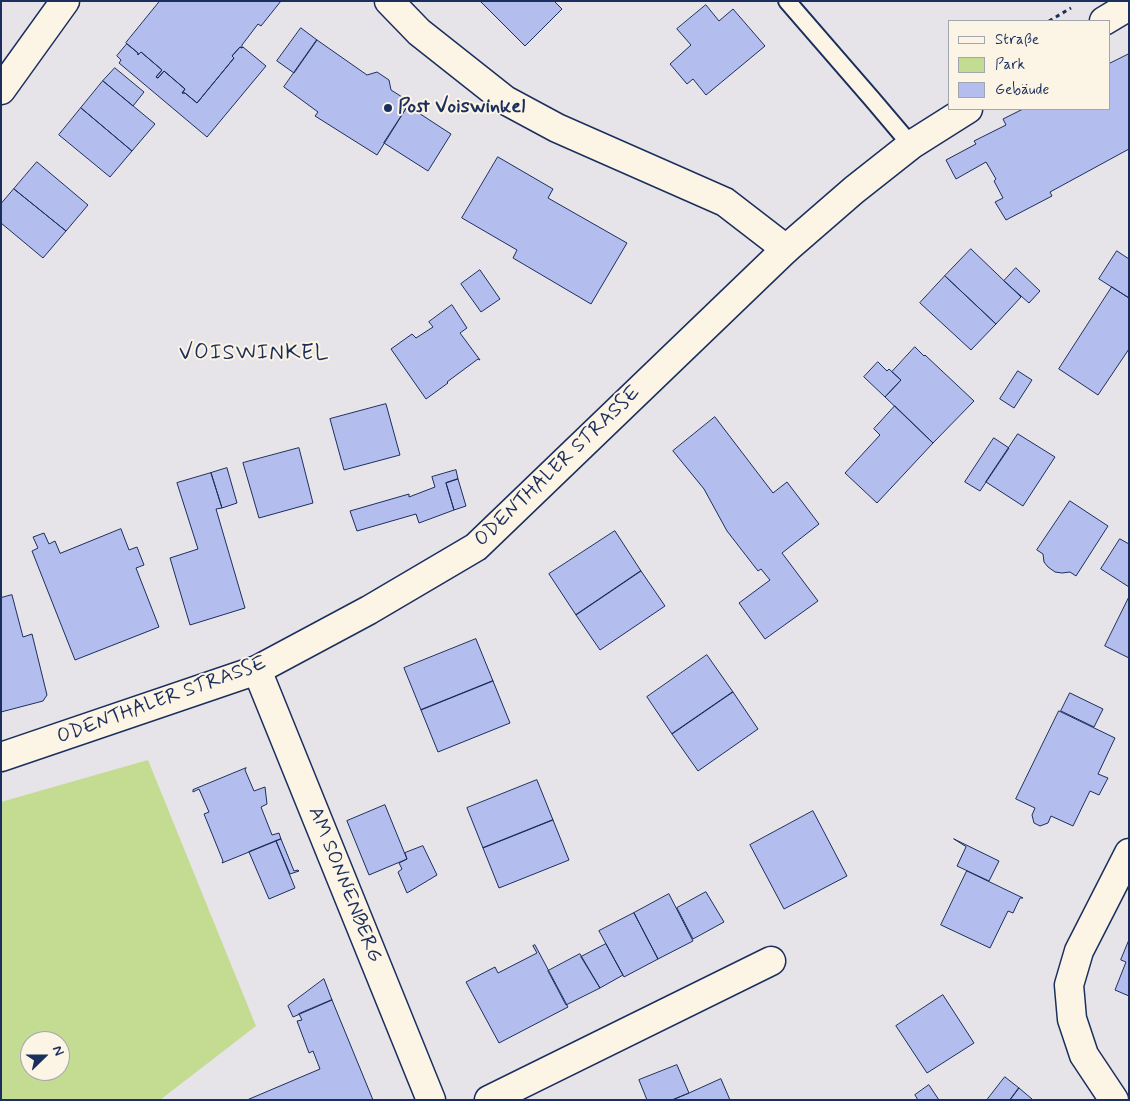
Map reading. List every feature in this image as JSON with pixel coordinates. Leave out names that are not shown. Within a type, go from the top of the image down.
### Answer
[{"type":"street","points":[[1,90],[65,1]]},
{"type":"street","points":[[388,1],[419,32],[506,100],[557,128],[725,202],[786,248]]},
{"type":"street","points":[[1106,20],[1129,6]]},
{"type":"street","name":"ODENTHALER STRASSE","points":[[1,757],[258,670],[369,610],[476,547],[786,248],[854,190],[911,146],[966,110]]},
{"type":"street","name":"AM SONNENBERG","points":[[258,670],[430,1100]]},
{"type":"street","points":[[1114,1100],[1084,1055],[1072,1019],[1069,985],[1079,951],[1129,853]]},
{"type":"street","points":[[489,1100],[771,962]]},
{"type":"lane","points":[[787,1],[911,146]]},
{"type":"path","points":[[1051,20],[1073,7]]},
{"type":"green space","points":[[148,760],[256,1026],[160,1100],[1,1100],[1,802]]},
{"type":"building","points":[[160,1],[281,1],[261,26],[258,24],[242,45],[242,48],[240,47],[232,56],[234,58],[197,103],[185,93],[182,93],[185,89],[164,71],[158,78],[156,77],[162,70],[141,52],[138,55],[126,43]]},
{"type":"building","points":[[482,1],[554,1],[562,9],[525,46]]},
{"type":"building","points":[[706,5],[719,21],[733,9],[765,46],[706,95],[693,79],[687,84],[670,64],[691,45],[677,29]]},
{"type":"building","points":[[301,28],[317,40],[294,73],[277,61]]},
{"type":"building","points":[[317,40],[367,75],[377,72],[389,80],[391,90],[410,102],[377,155],[315,116],[318,112],[284,87]]},
{"type":"building","points":[[127,44],[138,55],[141,52],[162,70],[156,77],[158,78],[164,71],[185,89],[182,93],[185,93],[197,103],[234,58],[232,56],[240,47],[243,47],[266,66],[207,137],[119,63],[121,60],[117,56]]},
{"type":"building","points":[[1129,54],[1129,149],[1050,192],[1052,196],[1006,220],[995,202],[1003,198],[994,181],[996,179],[986,162],[956,179],[946,160],[976,144],[974,141],[1006,125],[1003,119],[1021,110],[1110,110],[1110,64]]},
{"type":"building","points":[[115,68],[144,92],[133,106],[103,81]]},
{"type":"building","points":[[103,81],[155,124],[132,151],[81,108]]},
{"type":"building","points":[[408,106],[451,134],[428,171],[384,143]]},
{"type":"building","points":[[81,108],[132,151],[110,177],[59,135]]},
{"type":"building","points":[[498,157],[553,189],[548,198],[627,243],[591,304],[513,258],[517,250],[462,218]]},
{"type":"building","points":[[37,162],[88,205],[66,231],[14,189]]},
{"type":"building","points":[[14,189],[66,231],[43,258],[1,223],[1,204]]},
{"type":"building","points":[[971,249],[1021,297],[996,324],[945,276]]},
{"type":"building","points":[[1117,251],[1129,259],[1129,298],[1099,279]]},
{"type":"building","points":[[1016,268],[1040,291],[1029,303],[1004,281]]},
{"type":"building","points":[[480,270],[500,299],[481,312],[461,284]]},
{"type":"building","points":[[945,276],[996,324],[971,350],[920,303]]},
{"type":"building","points":[[1112,287],[1129,298],[1129,349],[1098,395],[1059,369]]},
{"type":"building","points":[[452,305],[467,328],[460,333],[480,360],[478,359],[426,399],[391,349],[412,334],[416,338],[433,327],[429,322]]},
{"type":"building","points":[[915,347],[974,401],[933,443],[885,397],[901,380],[892,372]]},
{"type":"building","points":[[878,362],[887,371],[889,369],[901,380],[885,397],[864,377]]},
{"type":"building","points":[[1018,371],[1032,380],[1014,408],[1000,399]]},
{"type":"building","points":[[386,404],[400,455],[344,470],[330,419]]},
{"type":"building","points":[[895,406],[933,443],[877,503],[845,473],[880,435],[874,429]]},
{"type":"building","points":[[715,417],[773,493],[787,482],[819,524],[782,553],[818,601],[765,639],[739,603],[770,580],[761,569],[758,571],[727,531],[704,489],[673,451]]},
{"type":"building","points":[[1018,434],[1055,457],[1023,506],[986,482]]},
{"type":"building","points":[[994,438],[1009,448],[980,491],[965,482]]},
{"type":"building","points":[[299,448],[313,503],[259,518],[243,463]]},
{"type":"building","points":[[227,468],[237,503],[222,508],[211,473]]},
{"type":"building","points":[[456,470],[458,479],[446,483],[454,510],[419,523],[416,514],[357,531],[350,511],[409,494],[409,497],[435,487],[432,477]]},
{"type":"building","points":[[211,473],[222,508],[216,509],[245,608],[190,625],[170,558],[198,549],[177,483]]},
{"type":"building","points":[[458,479],[466,506],[454,510],[446,483]]},
{"type":"building","points":[[1070,501],[1108,526],[1076,576],[1070,572],[1055,572],[1048,567],[1044,562],[1043,554],[1037,550]]},
{"type":"building","points":[[121,529],[129,550],[137,547],[144,565],[136,568],[159,627],[75,660],[32,551],[38,548],[33,537],[44,533],[49,544],[55,541],[60,553]]},
{"type":"building","points":[[615,531],[641,571],[576,615],[549,574]]},
{"type":"building","points":[[1120,539],[1129,544],[1129,587],[1101,569]]},
{"type":"building","points":[[641,571],[665,606],[600,650],[576,615]]},
{"type":"building","points":[[12,595],[23,637],[32,634],[47,695],[43,701],[1,712],[1,598]]},
{"type":"building","points":[[1129,597],[1129,658],[1105,646]]},
{"type":"building","points":[[476,639],[493,681],[421,710],[404,668]]},
{"type":"building","points":[[707,655],[733,692],[672,734],[647,697]]},
{"type":"building","points":[[493,681],[510,723],[438,752],[421,710]]},
{"type":"building","points":[[733,692],[758,729],[698,771],[672,734]]},
{"type":"building","points":[[1070,693],[1103,709],[1094,727],[1061,711]]},
{"type":"building","points":[[1059,711],[1115,738],[1098,774],[1108,778],[1099,795],[1090,791],[1073,826],[1051,816],[1048,823],[1040,826],[1034,823],[1032,815],[1035,808],[1016,799]]},
{"type":"building","points":[[246,768],[245,770],[254,791],[265,787],[267,804],[261,807],[272,835],[279,833],[281,839],[222,863],[223,861],[204,814],[209,812],[199,789],[193,792],[193,790]]},
{"type":"building","points":[[537,780],[553,820],[483,848],[467,808]]},
{"type":"building","points":[[385,805],[407,859],[369,875],[347,821]]},
{"type":"building","points":[[813,811],[847,876],[784,909],[750,845]]},
{"type":"building","points":[[553,820],[569,860],[499,888],[483,848]]},
{"type":"building","points":[[281,839],[294,871],[299,871],[290,874],[276,841]]},
{"type":"building","points":[[954,839],[999,861],[989,881],[957,866],[966,847]]},
{"type":"building","points":[[276,841],[295,888],[269,899],[249,852]]},
{"type":"building","points":[[423,846],[437,875],[407,893],[398,872],[402,869],[399,863],[407,859],[405,853]]},
{"type":"building","points":[[967,871],[1023,898],[1020,898],[1013,913],[1008,911],[990,948],[941,925]]},
{"type":"building","points":[[706,892],[724,922],[693,939],[677,908]]},
{"type":"building","points":[[669,894],[693,941],[658,959],[634,913]]},
{"type":"building","points":[[634,913],[658,959],[624,977],[599,931]]},
{"type":"building","points":[[1129,940],[1129,996],[1115,990],[1126,962],[1121,960]]},
{"type":"building","points":[[606,944],[623,975],[600,988],[581,957]]},
{"type":"building","points":[[535,945],[568,1007],[499,1043],[466,982],[495,967],[498,973],[537,953],[533,946]]},
{"type":"building","points":[[580,954],[600,988],[566,1005],[548,971]]},
{"type":"building","points":[[324,979],[332,1000],[293,1017],[288,1006]]},
{"type":"building","points":[[943,995],[974,1043],[927,1073],[896,1026]]},
{"type":"building","points":[[332,1000],[373,1100],[247,1100],[320,1069],[313,1051],[309,1053],[297,1021],[302,1020],[299,1014]]},
{"type":"building","points":[[677,1065],[689,1093],[672,1100],[647,1100],[639,1080]]},
{"type":"building","points":[[1005,1077],[1019,1088],[1010,1100],[987,1100]]},
{"type":"building","points":[[721,1079],[730,1100],[672,1100],[689,1093]]},
{"type":"building","points":[[929,1085],[939,1100],[918,1100],[915,1095]]},
{"type":"building","points":[[1019,1088],[1032,1099],[1032,1100],[1010,1100]]},
{"type":"place","name":"Post Voiswinkel","points":[[388,108]]},
{"type":"district","name":"VOISWINKEL","points":[[254,354]]}]
